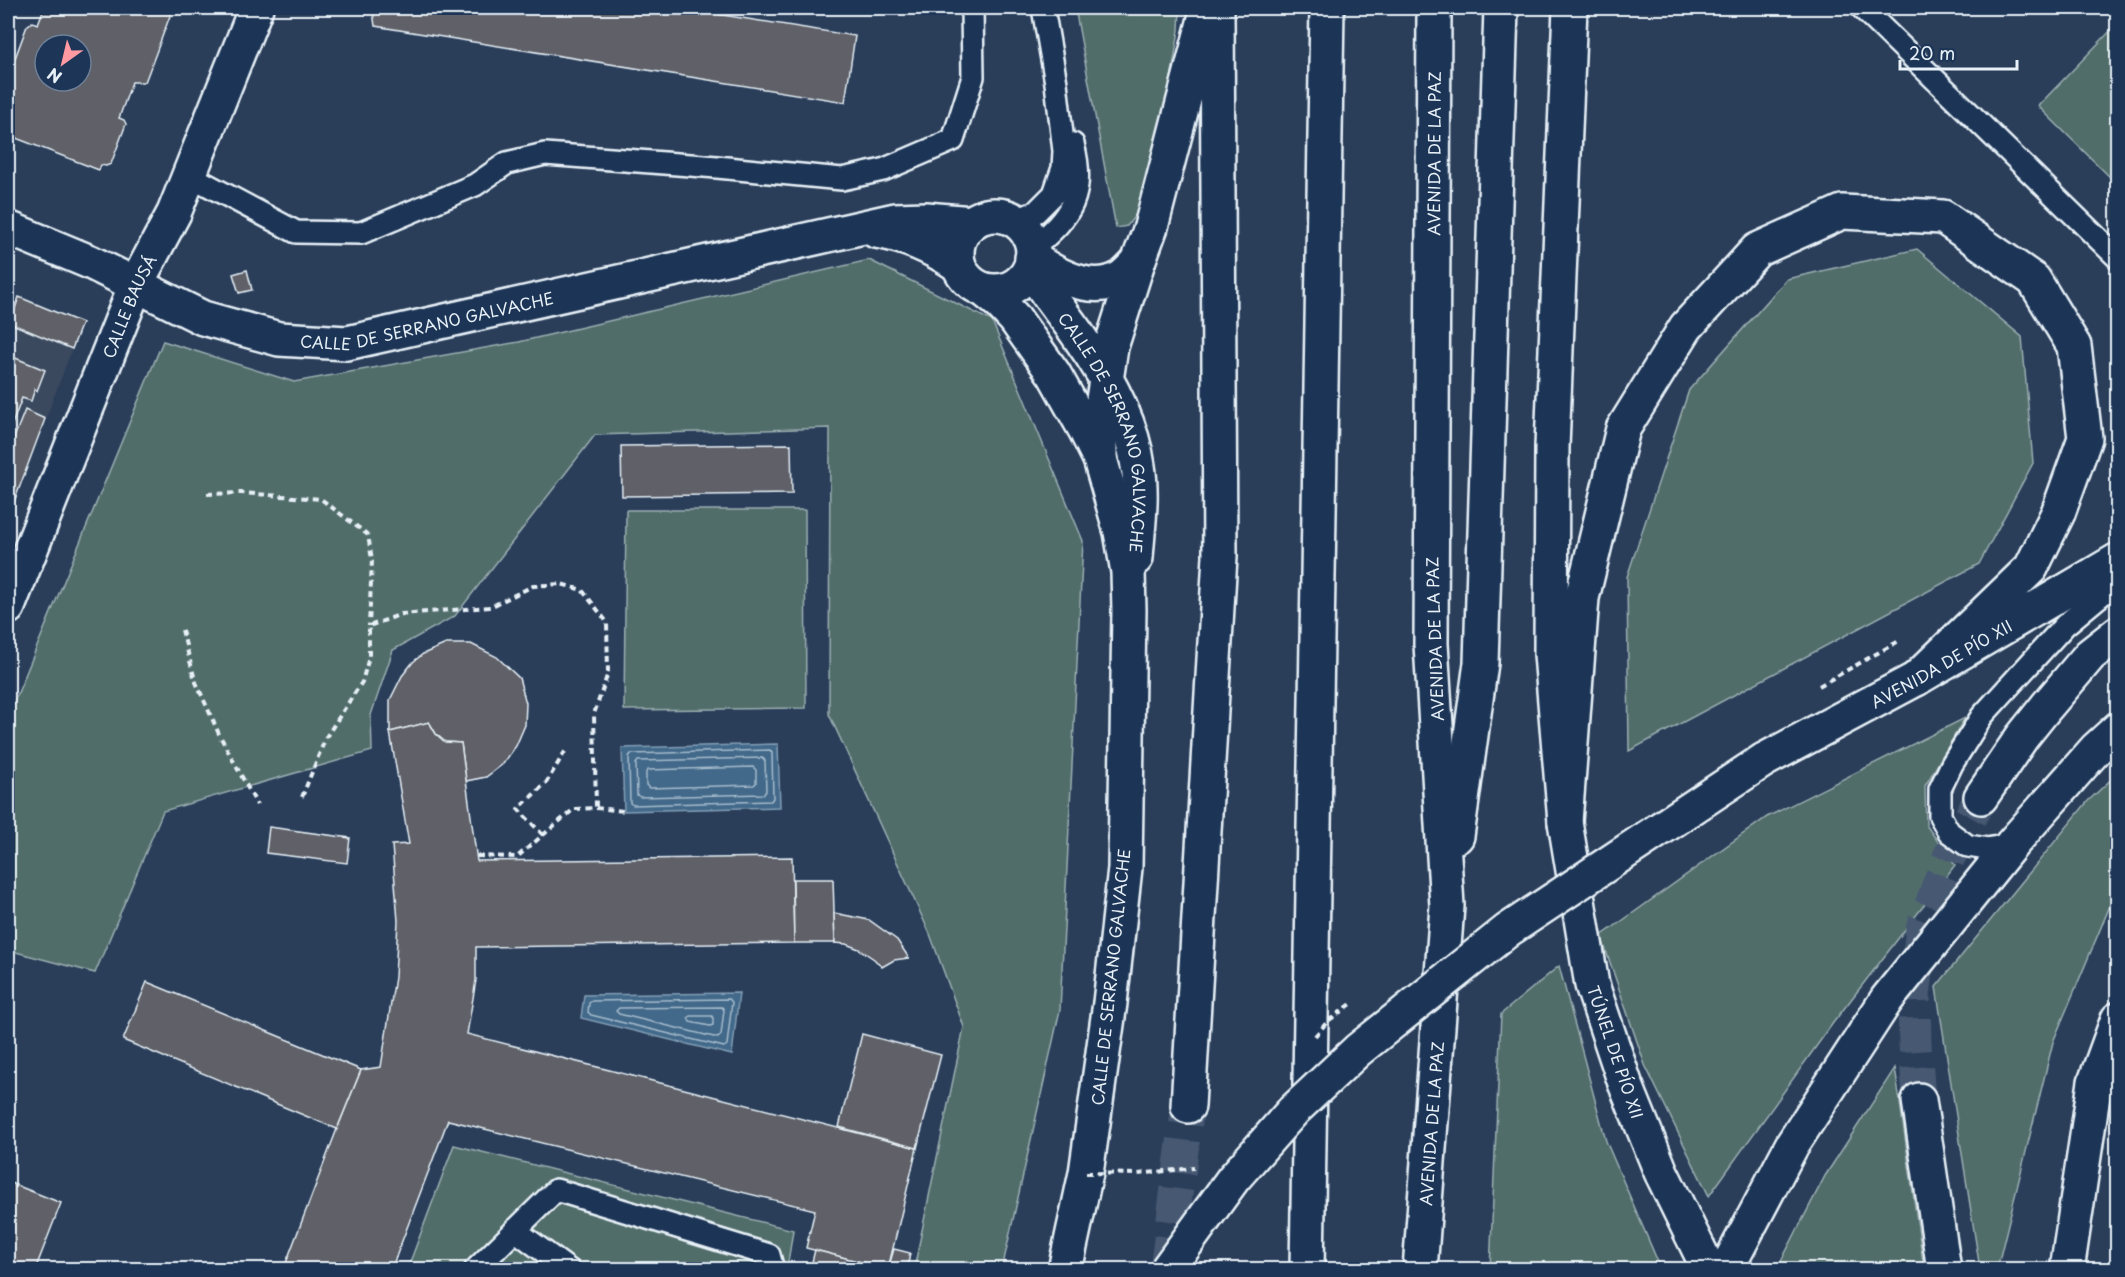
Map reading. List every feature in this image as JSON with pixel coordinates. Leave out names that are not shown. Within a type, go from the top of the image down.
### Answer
[{"type":"main road","name":"CALLE BAUSÁ","points":[[8,607],[136,284],[174,213],[256,8]]},
{"type":"main road","points":[[1100,459],[1100,420],[1111,347],[1151,227],[1208,8]]},
{"type":"main road","points":[[1188,1106],[1220,556],[1217,8]]},
{"type":"main road","points":[[1307,1269],[1327,8]]},
{"type":"main road","name":"AVENIDA DE LA PAZ","points":[[1420,1269],[1447,906],[1431,644],[1434,8]]},
{"type":"main road","points":[[1447,906],[1481,663],[1501,8]]},
{"type":"main road","points":[[1566,822],[1551,654],[1552,447],[1569,8]]},
{"type":"main road","points":[[1566,822],[1582,598],[1623,429],[1686,327],[1757,250],[1842,212],[1943,218],[2034,280],[2074,346],[2085,438],[2058,513],[2031,568],[1916,679]]},
{"type":"main road","points":[[993,216],[1015,221],[1029,237],[1032,257],[1025,276],[1017,285],[996,292],[973,285],[958,265],[958,241],[964,230],[982,218],[993,216]]},
{"type":"main road","name":"CALLE DE SERRANO GALVACHE","points":[[8,228],[90,262],[202,318],[279,339],[347,343],[895,220],[972,223]]},
{"type":"main road","name":"CALLE DE SERRANO GALVACHE","points":[[860,229],[909,238],[937,250],[958,265]]},
{"type":"main road","points":[[1032,257],[1064,277],[1085,283],[1106,285],[1122,278],[1138,261]]},
{"type":"main road","name":"CALLE DE SERRANO GALVACHE","points":[[1032,257],[1038,281],[1081,339],[1105,379],[1133,440],[1139,468],[1140,506],[1129,610]]},
{"type":"main road","name":"CALLE DE SERRANO GALVACHE","points":[[984,290],[1015,319],[1054,374],[1086,431],[1100,459],[1121,532],[1128,572],[1125,868],[1110,1004],[1086,1173],[1065,1269]]},
{"type":"main road","name":"AVENIDA DE PÍO XII","points":[[1167,1269],[1233,1179],[1293,1111],[1358,1050],[1508,930],[1764,760],[1916,679],[2118,560]]},
{"type":"main road","points":[[1981,798],[2022,737],[2046,707],[2090,655],[2118,633]]},
{"type":"main road","points":[[1726,1269],[1792,1145],[1887,999],[2012,844],[2096,749],[2118,729]]},
{"type":"main road","name":"TÚNEL DE PÍO XII","points":[[1566,822],[1592,985],[1625,1083],[1661,1172],[1709,1269]]},
{"type":"main road","points":[[2067,1269],[2095,1082],[2118,1018]]},
{"type":"main road","points":[[1919,1100],[1944,1269]]},
{"type":"lane","points":[[189,175],[297,232],[361,233],[475,185],[507,163],[545,154],[842,179],[883,170],[952,140],[973,77],[972,8]]},
{"type":"lane","points":[[1015,221],[1036,212],[1054,194],[1064,168],[1056,83],[1043,8]]},
{"type":"lane","points":[[1862,8],[2118,258]]},
{"type":"lane","points":[[1032,257],[1058,227],[1072,206],[1079,181],[1075,152],[1056,83]]},
{"type":"lane","points":[[2012,844],[1988,849],[1968,846],[1949,831],[1940,816],[1940,789],[1952,764],[1982,716],[2065,625],[2118,581]]},
{"type":"lane","points":[[475,1269],[556,1190],[769,1255],[773,1269]]},
{"type":"lane","points":[[515,1230],[569,1269]]},
{"type":"path","points":[[207,494],[242,493],[321,499],[368,535],[372,560],[369,657],[362,682],[326,737],[302,797]]},
{"type":"path","points":[[369,626],[402,614],[490,607],[534,586],[561,584],[582,590],[607,622],[608,673],[594,714],[596,808]]},
{"type":"path","points":[[182,630],[200,691],[219,734],[257,805]]},
{"type":"path","points":[[543,835],[518,809],[546,783],[566,750]]},
{"type":"path","points":[[477,856],[517,857],[574,808],[624,811]]},
{"type":"shaded area","points":[[8,292],[82,323],[8,518]]},
{"type":"green space","points":[[1075,8],[1180,8],[1179,30],[1157,164],[1143,205],[1127,226],[1116,228]]},
{"type":"green space","points":[[2117,24],[2117,184],[2038,106]]},
{"type":"green space","points":[[1917,249],[2022,337],[2033,463],[1979,564],[1629,751],[1627,577],[1689,390],[1787,279]]},
{"type":"green space","points":[[869,260],[992,321],[1083,541],[1060,1010],[1002,1269],[914,1269],[964,1027],[930,934],[829,714],[830,428],[595,435],[455,616],[393,650],[371,715],[372,751],[163,811],[95,973],[8,950],[8,717],[163,341],[294,382],[519,342]]},
{"type":"green space","points":[[626,510],[805,510],[806,708],[624,710]]},
{"type":"green space","points":[[1965,718],[1925,786],[1926,825],[1955,865],[1833,1023],[1709,1196],[1645,1065],[1601,936],[1767,817]]},
{"type":"green space","points":[[2117,774],[2117,889],[2053,1042],[1997,1269],[1980,1269],[1936,987],[2088,801]]},
{"type":"green space","points":[[1559,966],[1606,1141],[1661,1269],[1490,1269],[1501,1014]]},
{"type":"green space","points":[[1895,1068],[1924,1269],[1777,1269],[1825,1176]]},
{"type":"green space","points":[[454,1145],[793,1230],[787,1269],[407,1270]]},
{"type":"water","points":[[778,744],[780,807],[624,811],[622,748]]},
{"type":"water","points":[[739,993],[732,1055],[581,1018],[584,995]]},
{"type":"building","points":[[44,8],[173,8],[145,82],[132,82],[119,118],[126,124],[111,164],[101,165],[99,170],[8,135],[8,77],[27,26],[32,22],[38,24]]},
{"type":"building","points":[[368,8],[679,8],[855,36],[845,102],[375,26],[373,12]]},
{"type":"building","points":[[247,270],[252,290],[239,293],[233,274]]},
{"type":"building","points":[[19,297],[82,323],[72,349],[10,323]]},
{"type":"building","points":[[8,355],[45,370],[31,401],[22,398],[8,435]]},
{"type":"building","points":[[25,410],[45,419],[8,518],[8,453]]},
{"type":"building","points":[[791,444],[792,494],[622,496],[621,446]]},
{"type":"building","points":[[446,644],[471,644],[497,657],[519,678],[526,703],[525,725],[516,746],[503,764],[486,777],[466,781],[461,743],[445,742],[436,734],[429,722],[390,732],[390,700],[402,676],[423,654]]},
{"type":"building","points":[[429,722],[436,734],[445,742],[461,743],[477,861],[792,857],[794,943],[476,947],[476,980],[467,1034],[917,1148],[888,1269],[806,1248],[815,1210],[448,1120],[391,1270],[297,1270],[286,1263],[361,1070],[381,1067],[395,977],[398,921],[392,845],[409,844],[390,732]]},
{"type":"building","points":[[269,827],[350,838],[347,863],[266,853]]},
{"type":"building","points":[[793,879],[833,879],[835,943],[794,943]]},
{"type":"building","points":[[834,913],[869,920],[897,940],[909,958],[894,960],[882,967],[859,949],[835,943]]},
{"type":"building","points":[[147,982],[361,1070],[337,1129],[123,1040]]},
{"type":"building","points":[[862,1034],[941,1055],[917,1148],[839,1127]]},
{"type":"building","points":[[8,1182],[61,1203],[35,1270],[8,1270]]},
{"type":"building","points":[[894,1249],[910,1253],[907,1270],[810,1270],[815,1250],[888,1269]]},
{"type":"tunnel","points":[[1919,1100],[1914,996],[1922,929],[1949,857],[1981,797]]},
{"type":"tunnel","points":[[1166,1270],[1188,1106]]}]
